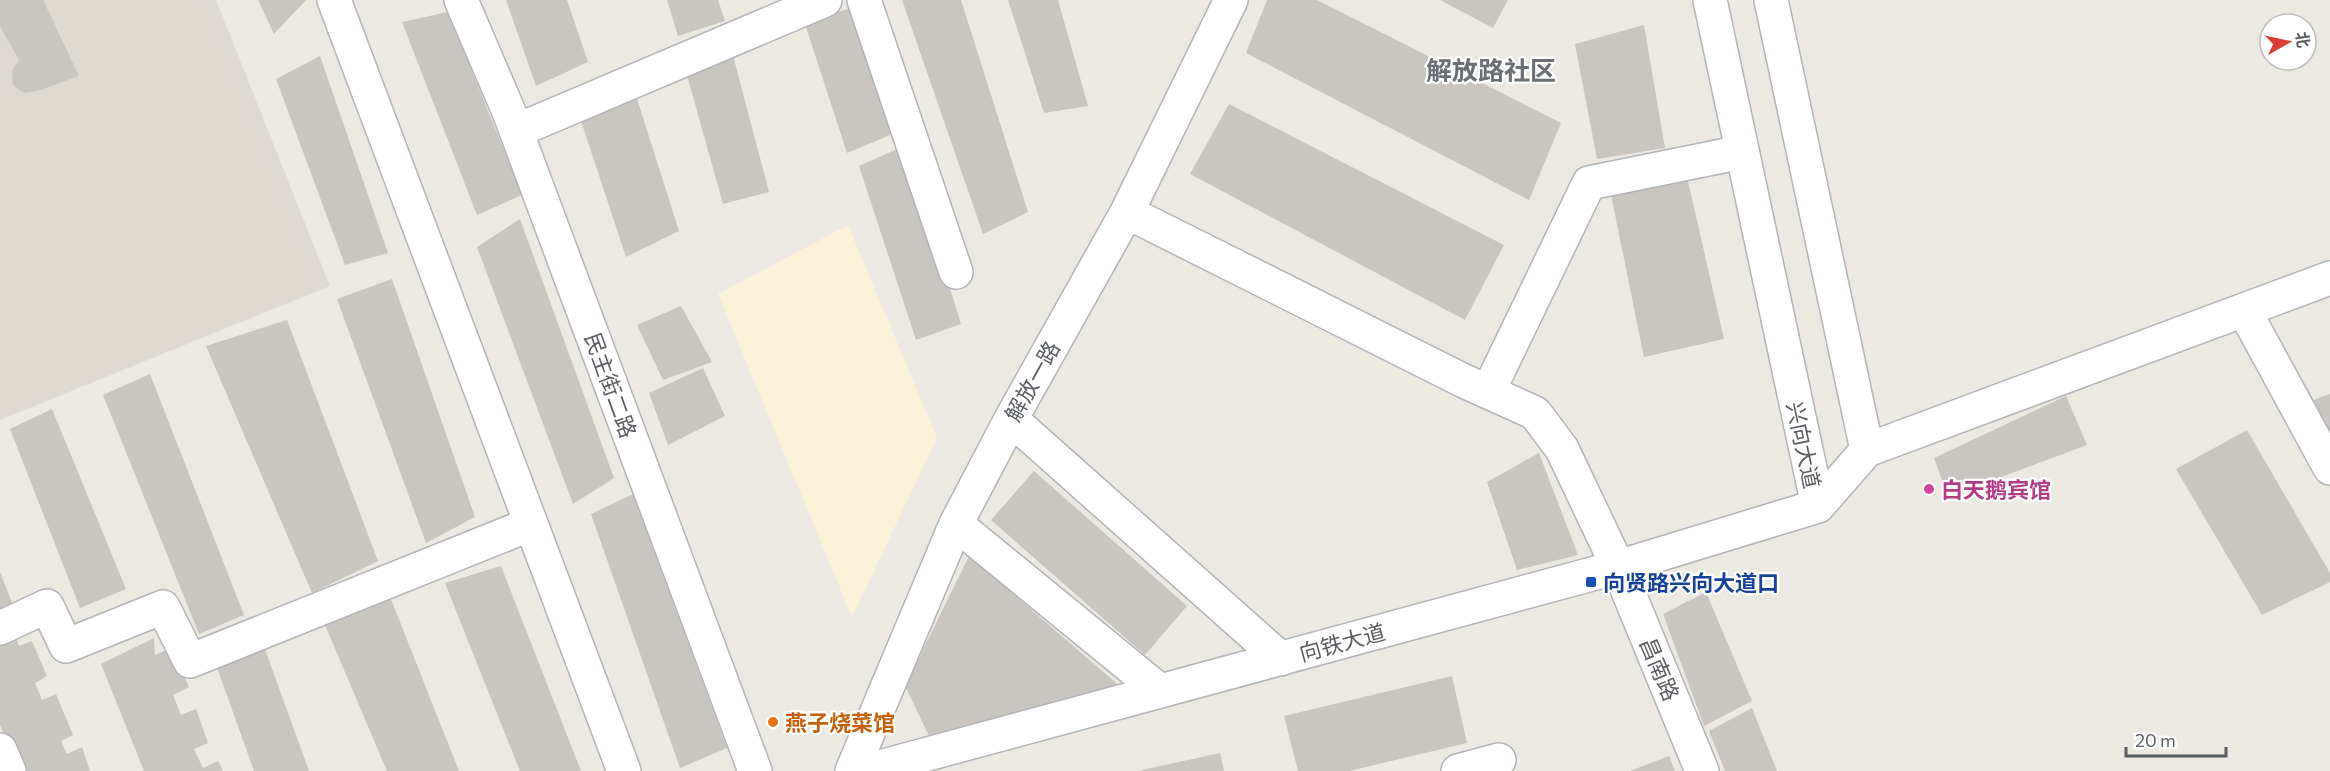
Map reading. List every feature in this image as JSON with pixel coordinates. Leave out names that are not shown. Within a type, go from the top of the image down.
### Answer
[{"type":"street","points":[[334,0],[624,771]]},
{"type":"street","name":"民主街二路","points":[[462,0],[516,131],[755,771]]},
{"type":"street","points":[[516,131],[765,12],[825,0]]},
{"type":"street","points":[[864,0],[956,272]]},
{"type":"street","name":"解放一路","points":[[852,771],[956,524],[1011,419],[1127,212],[1232,0]]},
{"type":"street","name":"兴向大道","points":[[1710,0],[1818,506]]},
{"type":"street","points":[[1771,0],[1867,450],[2330,278]]},
{"type":"street","points":[[1488,392],[1589,183],[1742,152]]},
{"type":"street","name":"昌南路","points":[[1127,212],[1488,392],[1535,412],[1562,448],[1618,567],[1702,771]]},
{"type":"street","points":[[2244,310],[2330,468]]},
{"type":"street","points":[[1011,419],[1281,659]]},
{"type":"street","name":"兴向大道","points":[[1818,506],[1867,450]]},
{"type":"street","name":"向铁大道","points":[[865,771],[1618,567],[1818,506]]},
{"type":"street","points":[[0,628],[47,606],[66,646],[163,607],[190,661],[531,524]]},
{"type":"street","points":[[956,524],[1160,691]]},
{"type":"street","points":[[0,750],[9,771]]},
{"type":"street","points":[[1458,771],[1499,760]]},
{"type":"shaded area","points":[[0,0],[216,0],[330,286],[0,420]]},
{"type":"shaded area","points":[[848,225],[937,438],[852,617],[718,294]]},
{"type":"building","points":[[0,0],[43,0],[79,76],[40,90],[24,93],[13,85],[12,71],[19,60],[0,26]]},
{"type":"building","points":[[258,0],[306,0],[274,34]]},
{"type":"building","points":[[506,0],[567,0],[588,62],[536,86]]},
{"type":"building","points":[[667,0],[718,0],[725,21],[678,36]]},
{"type":"building","points":[[902,0],[961,0],[1028,212],[983,234]]},
{"type":"building","points":[[1008,0],[1058,0],[1088,106],[1044,113]]},
{"type":"building","points":[[1267,0],[1317,0],[1561,123],[1529,200],[1246,53]]},
{"type":"building","points":[[1440,0],[1508,0],[1493,28]]},
{"type":"building","points":[[852,8],[895,133],[847,153],[804,21]]},
{"type":"building","points":[[448,12],[522,195],[477,215],[402,22]]},
{"type":"building","points":[[1644,25],[1665,148],[1597,159],[1575,44]]},
{"type":"building","points":[[731,48],[769,192],[723,204],[685,68]]},
{"type":"building","points":[[320,56],[388,253],[345,265],[276,79]]},
{"type":"building","points":[[633,86],[679,231],[626,257],[577,109]]},
{"type":"building","points":[[1229,104],[1504,245],[1465,320],[1190,174]]},
{"type":"building","points":[[906,145],[961,324],[916,340],[859,166]]},
{"type":"building","points":[[1685,168],[1724,339],[1644,357],[1609,185]]},
{"type":"building","points":[[520,219],[614,478],[573,504],[477,247]]},
{"type":"building","points":[[392,279],[475,517],[426,543],[337,299]]},
{"type":"building","points":[[681,306],[712,362],[663,380],[637,325]]},
{"type":"building","points":[[287,320],[378,561],[312,593],[206,346]]},
{"type":"building","points":[[703,368],[725,416],[668,445],[649,393]]},
{"type":"building","points":[[150,374],[244,615],[199,634],[103,395]]},
{"type":"building","points":[[2330,394],[2330,448],[2310,401]]},
{"type":"building","points":[[2066,396],[2087,445],[1948,497],[1934,458]]},
{"type":"building","points":[[52,409],[126,589],[80,608],[10,429]]},
{"type":"building","points":[[2247,430],[2330,573],[2330,582],[2262,615],[2176,469]]},
{"type":"building","points":[[1539,453],[1578,555],[1517,570],[1487,482]]},
{"type":"building","points":[[1034,471],[1187,606],[1145,655],[991,520]]},
{"type":"building","points":[[633,494],[727,748],[680,768],[591,514]]},
{"type":"building","points":[[969,556],[1123,689],[931,740],[905,686]]},
{"type":"building","points":[[501,566],[581,771],[520,771],[445,583]]},
{"type":"building","points":[[0,572],[14,608],[0,614]]},
{"type":"building","points":[[387,589],[459,771],[387,771],[322,618]]},
{"type":"building","points":[[1706,592],[1752,701],[1704,726],[1663,614]]},
{"type":"building","points":[[13,628],[19,646],[32,641],[47,676],[35,683],[42,700],[56,694],[73,735],[61,741],[67,754],[82,747],[90,771],[20,771],[0,725],[0,635]]},
{"type":"building","points":[[154,638],[155,655],[171,648],[189,687],[173,695],[181,715],[196,709],[208,743],[194,749],[203,768],[218,761],[223,771],[144,771],[101,664]]},
{"type":"building","points":[[262,641],[309,771],[254,771],[214,659]]},
{"type":"building","points":[[1452,676],[1467,743],[1349,771],[1298,771],[1284,716]]},
{"type":"building","points":[[1752,708],[1777,771],[1725,771],[1709,731]]},
{"type":"building","points":[[1220,753],[1224,771],[1142,771],[1142,770]]},
{"type":"building","points":[[1669,756],[1675,771],[1630,771]]},
{"type":"place","name":"白天鹅宾馆","points":[[1929,489]]},
{"type":"place","name":"向贤路兴向大道口","points":[[1591,582]]},
{"type":"place","name":"燕子烧菜馆","points":[[773,722]]},
{"type":"district","name":"解放路社区","points":[[1491,69]]}]
